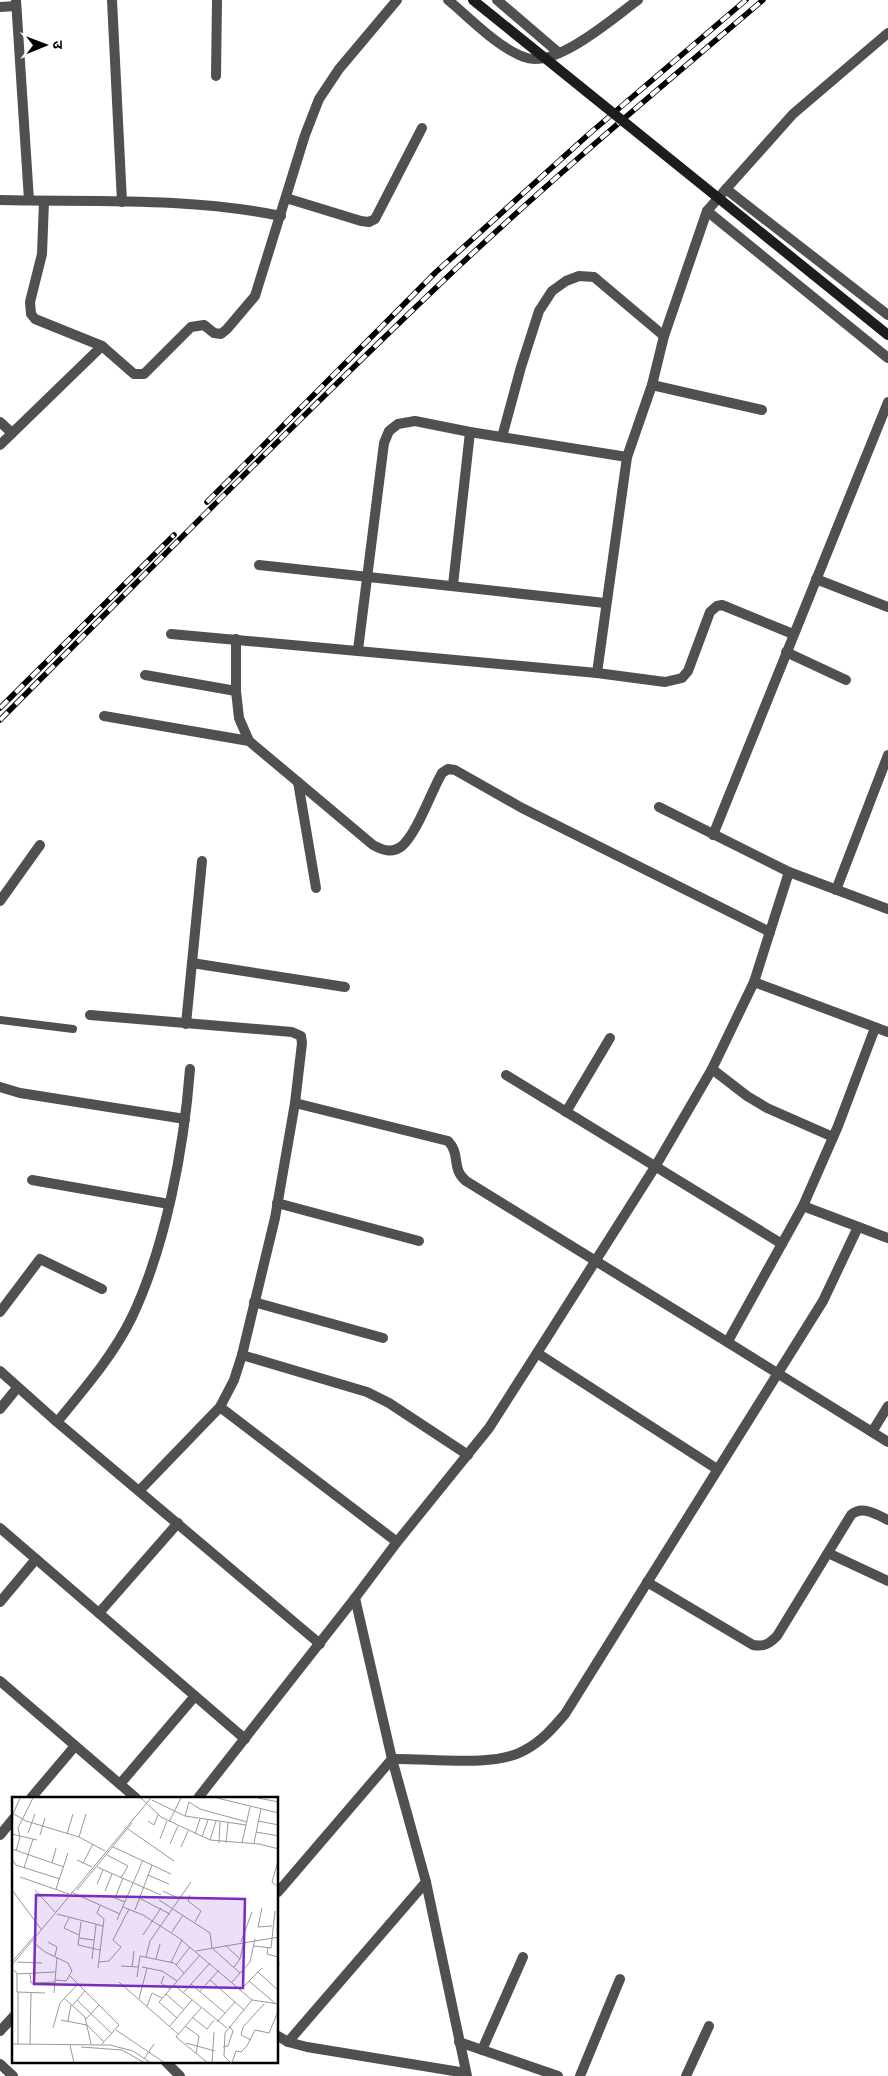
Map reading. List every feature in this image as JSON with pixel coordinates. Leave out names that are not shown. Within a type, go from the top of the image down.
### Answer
[{"type":"main road","points":[[473,0],[888,335]]},
{"type":"street","points":[[112,0],[122,202]]},
{"type":"street","points":[[216,76],[217,0]]},
{"type":"street","points":[[44,201],[42,254],[30,302],[31,314],[35,318],[102,346],[134,374],[140,375],[144,374],[191,327],[204,325],[214,333],[221,334],[255,296],[305,135],[319,99],[339,69],[397,0]]},
{"type":"street","points":[[448,0],[502,44],[526,58],[539,58],[577,46],[638,0]]},
{"type":"street","points":[[497,0],[558,53]]},
{"type":"street","points":[[0,7],[16,3],[30,200]]},
{"type":"street","points":[[597,673],[605,604],[627,458],[652,385],[664,336],[707,211],[794,114],[888,33]]},
{"type":"street","points":[[286,198],[361,221],[369,222],[375,219],[422,128]]},
{"type":"street","points":[[726,189],[888,315]]},
{"type":"street","points":[[0,200],[200,203],[241,208],[281,216]]},
{"type":"street","points":[[707,211],[888,358]]},
{"type":"street","points":[[502,438],[521,367],[539,311],[552,292],[566,281],[579,276],[594,277],[664,336]]},
{"type":"street","points":[[0,446],[102,346]]},
{"type":"street","points":[[652,385],[762,410]]},
{"type":"street","points":[[713,835],[888,402]]},
{"type":"street","points":[[358,650],[384,443],[389,431],[398,424],[415,421],[502,438],[627,458]]},
{"type":"street","points":[[0,422],[12,433]]},
{"type":"street","points":[[453,586],[470,432]]},
{"type":"street","points":[[259,565],[605,604]]},
{"type":"street","points":[[816,579],[888,606]]},
{"type":"street","points":[[171,634],[597,673],[665,682],[682,678],[688,671],[710,612],[717,606],[722,605],[794,634]]},
{"type":"street","points":[[236,639],[236,691],[239,718],[249,741],[372,845],[382,850],[393,850],[402,846],[414,830],[442,773],[448,769],[456,770],[539,818],[770,932]]},
{"type":"street","points":[[786,652],[846,680]]},
{"type":"street","points":[[144,674],[236,691]]},
{"type":"street","points":[[104,716],[249,741]]},
{"type":"street","points":[[836,890],[888,755]]},
{"type":"street","points":[[298,782],[316,888]]},
{"type":"street","points":[[877,785],[888,789]]},
{"type":"street","points":[[659,806],[789,872],[888,910]]},
{"type":"street","points":[[0,901],[40,846]]},
{"type":"street","points":[[186,1024],[202,862]]},
{"type":"street","points":[[199,1797],[356,1598],[397,1542],[489,1428],[537,1354],[655,1166],[712,1069],[754,982],[789,872]]},
{"type":"street","points":[[192,963],[345,987]]},
{"type":"street","points":[[754,982],[888,1032]]},
{"type":"street","points":[[90,1015],[298,1033],[301,1036],[302,1042],[295,1103],[277,1203],[242,1355],[234,1380],[220,1407],[139,1491]]},
{"type":"street","points":[[728,1341],[803,1206],[833,1136],[875,1028]]},
{"type":"street","points":[[566,1112],[610,1038]]},
{"type":"street","points":[[57,1422],[104,1364],[132,1317],[152,1265],[169,1204],[185,1119],[190,1069]]},
{"type":"street","points":[[712,1069],[747,1096],[767,1108],[833,1136]]},
{"type":"street","points":[[506,1075],[782,1244]]},
{"type":"street","points":[[0,1086],[20,1093],[185,1119]]},
{"type":"street","points":[[295,1103],[448,1142],[454,1147],[460,1176],[888,1442]]},
{"type":"street","points":[[32,1180],[169,1204]]},
{"type":"street","points":[[277,1203],[419,1241]]},
{"type":"street","points":[[803,1206],[888,1238]]},
{"type":"street","points":[[279,1891],[392,1759],[501,1758],[524,1751],[546,1736],[565,1714],[823,1301],[858,1227]]},
{"type":"street","points":[[0,1312],[40,1259],[102,1289]]},
{"type":"street","points":[[254,1302],[383,1338]]},
{"type":"street","points":[[537,1354],[717,1469]]},
{"type":"street","points":[[242,1355],[367,1392],[389,1403],[468,1455]]},
{"type":"street","points":[[0,1371],[17,1388],[320,1644]]},
{"type":"street","points":[[0,1409],[17,1388]]},
{"type":"street","points":[[872,1432],[888,1406]]},
{"type":"street","points":[[220,1407],[397,1542]]},
{"type":"street","points":[[647,1582],[753,1645],[770,1644],[777,1636],[851,1515],[855,1511],[870,1511],[888,1520]]},
{"type":"street","points":[[99,1613],[178,1523]]},
{"type":"street","points":[[0,1528],[245,1739]]},
{"type":"street","points":[[828,1553],[888,1581]]},
{"type":"street","points":[[0,1602],[36,1559]]},
{"type":"street","points":[[279,2037],[288,2042],[307,2047],[466,2074],[426,1882],[392,1759],[356,1598]]},
{"type":"street","points":[[0,1681],[135,1797]]},
{"type":"street","points":[[120,1784],[195,1696]]},
{"type":"street","points":[[32,1797],[76,1746]]},
{"type":"street","points":[[2,1829],[12,1820]]},
{"type":"street","points":[[288,2042],[426,1882]]},
{"type":"street","points":[[482,2050],[523,1957]]},
{"type":"street","points":[[580,2076],[620,1980]]},
{"type":"street","points":[[0,2031],[12,2018]]},
{"type":"street","points":[[686,2076],[709,2026]]},
{"type":"street","points":[[459,2042],[558,2076]]},
{"type":"street","points":[[0,2064],[13,2076]]},
{"type":"street","points":[[168,2064],[180,2076]]},
{"type":"lane","points":[[0,1020],[73,1029]]},
{"type":"railway","points":[[207,502],[436,272],[589,134],[746,0]]},
{"type":"railway","points":[[0,720],[275,445],[442,282],[560,174],[763,0]]},
{"type":"railway","points":[[0,708],[174,535]]}]
